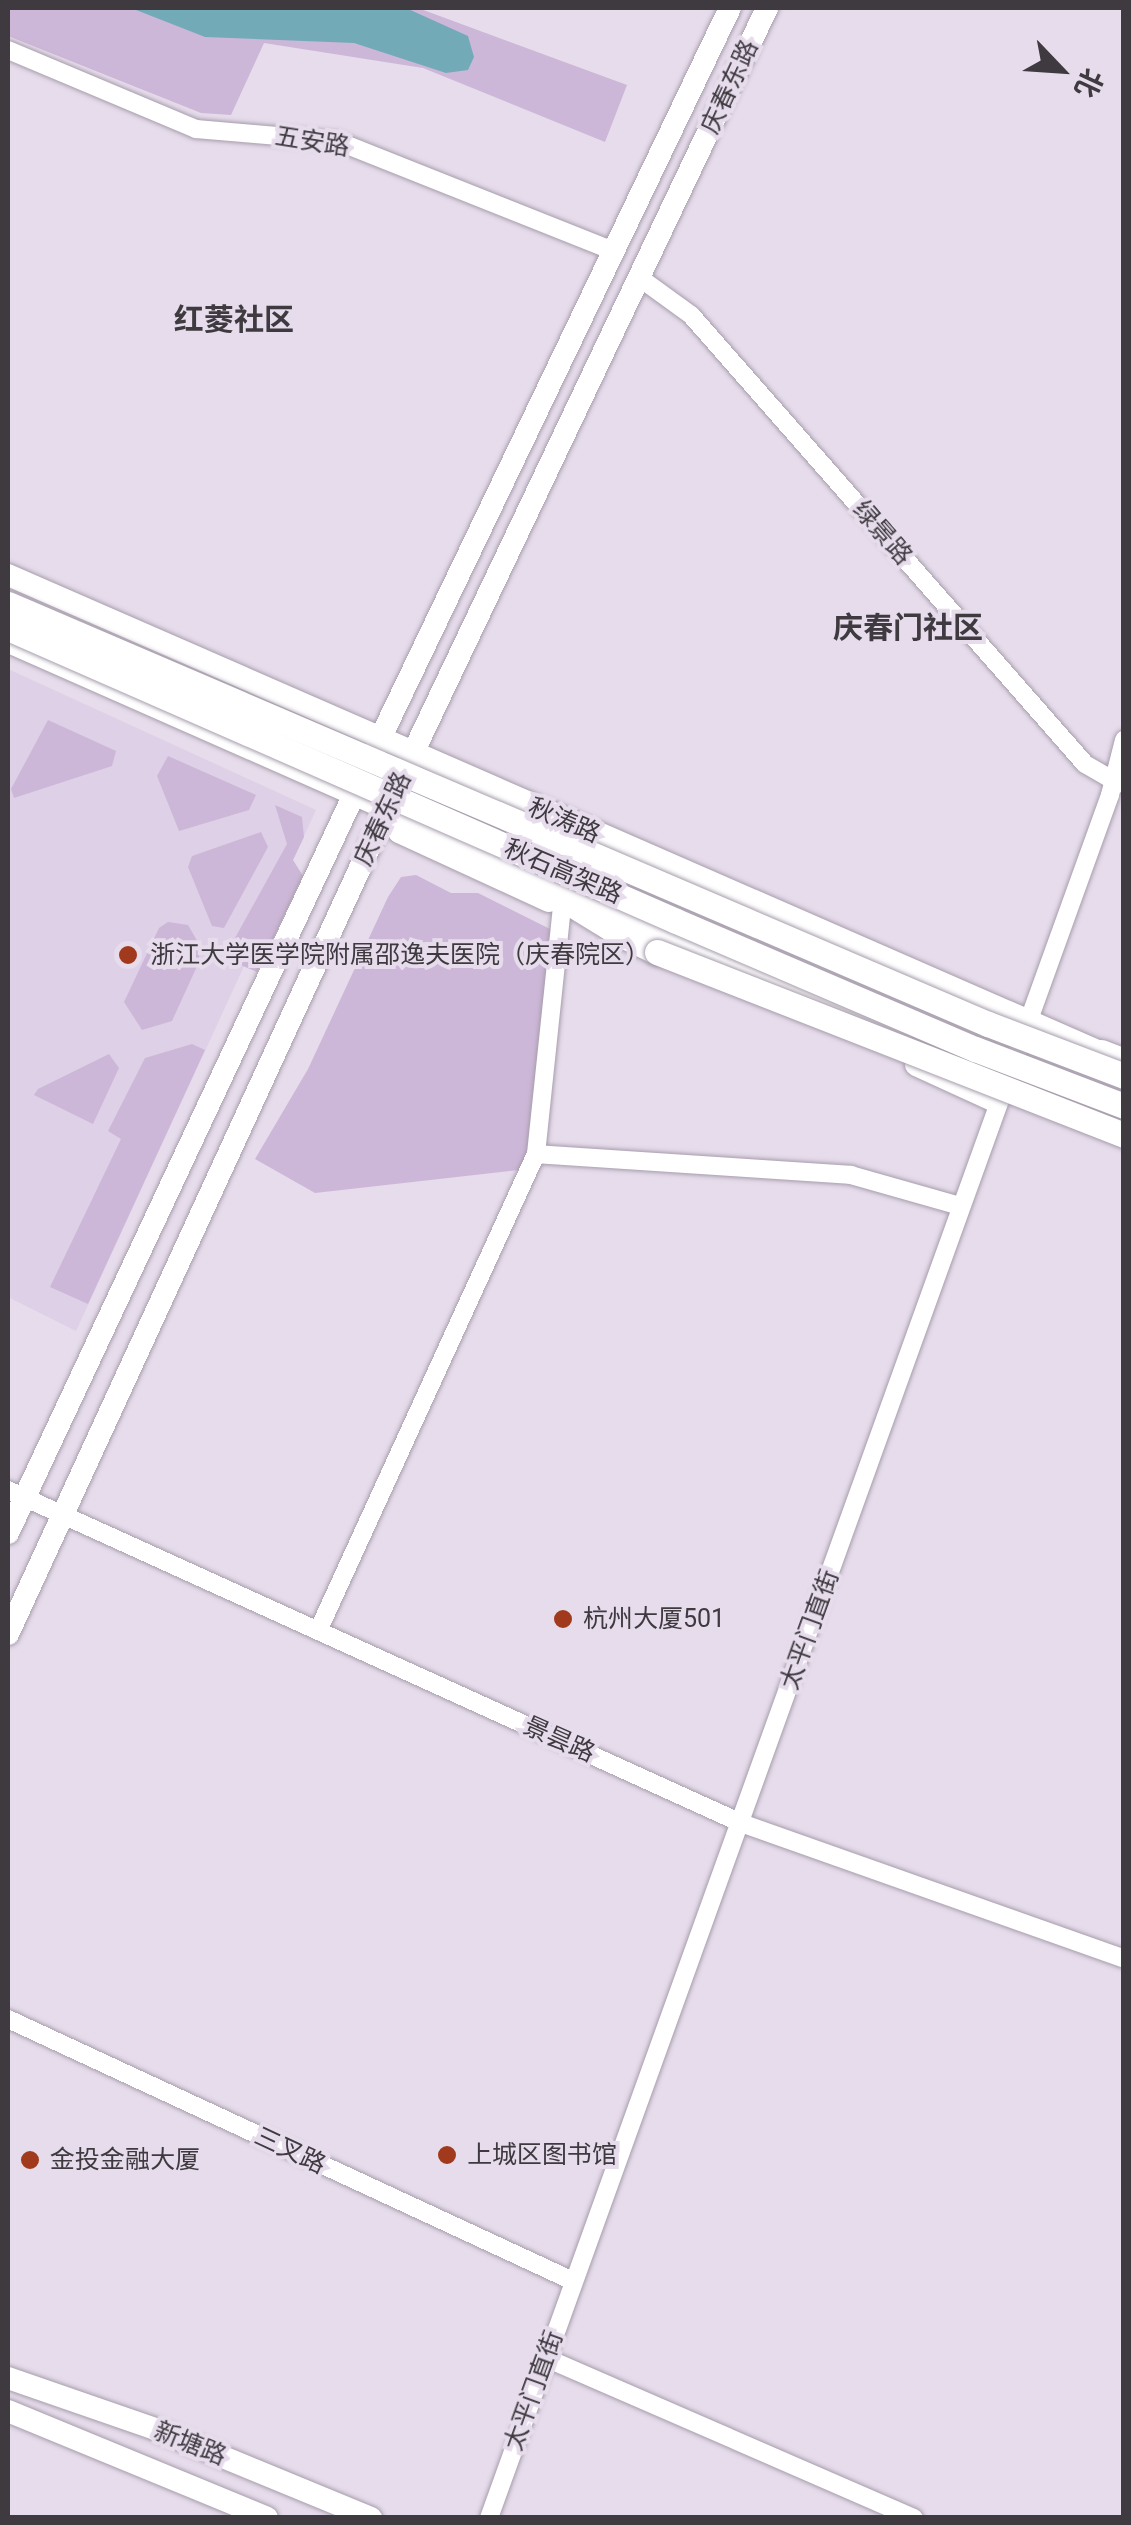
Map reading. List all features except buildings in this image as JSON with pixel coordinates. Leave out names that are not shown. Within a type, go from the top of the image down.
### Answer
[{"type":"highway","name":"秋石高架路","points":[[8,604],[988,1024],[1124,1076]]},
{"type":"highway","name":"秋石高架路","points":[[8,628],[659,914],[976,1049],[1124,1106]]},
{"type":"highway","points":[[488,852],[620,934],[657,952],[1124,1135]]},
{"type":"main road","name":"庆春东路","points":[[8,1532],[16,1494],[730,8]]},
{"type":"main road","name":"庆春东路","points":[[8,1634],[387,808],[767,8]]},
{"type":"main road","name":"秋涛路","points":[[8,575],[412,755],[1116,1058]]},
{"type":"main road","points":[[8,642],[488,852],[646,929],[1005,1078],[1124,1122]]},
{"type":"main road","points":[[387,808],[398,832],[997,1102]]},
{"type":"main road","name":"新塘路","points":[[8,2378],[155,2429],[370,2518]]},
{"type":"main road","name":"新塘路","points":[[8,2411],[267,2518]]},
{"type":"street","name":"五安路","points":[[8,50],[196,129],[338,141],[613,251]]},
{"type":"street","name":"绿景路","points":[[640,278],[691,316],[1085,764],[1119,783]]},
{"type":"street","name":"太平门直街","points":[[489,2518],[1005,1078],[1119,783],[1124,740]]},
{"type":"street","points":[[318,1630],[536,1154],[562,907]]},
{"type":"street","points":[[536,1154],[852,1175],[960,1206]]},
{"type":"street","name":"景昙路","points":[[16,1494],[741,1823],[1124,1959]]},
{"type":"street","name":"三叉路","points":[[8,2019],[573,2281]]},
{"type":"street","points":[[546,2358],[914,2518]]},
{"type":"shaded area","points":[[8,8],[418,8],[627,85],[605,142],[423,68],[264,43],[231,115],[201,113],[8,36]]},
{"type":"shaded area","name":"浙江大学医学院附属邵逸夫医院（庆春院区）","points":[[8,669],[316,810],[76,1331],[8,1297]]},
{"type":"shaded area","points":[[48,720],[116,751],[112,766],[14,798],[11,789]]},
{"type":"shaded area","points":[[168,756],[256,795],[249,810],[179,831],[157,776]]},
{"type":"shaded area","points":[[275,805],[302,817],[304,837],[293,860],[303,876],[257,972],[224,958],[287,844]]},
{"type":"shaded area","points":[[261,832],[268,847],[224,928],[212,926],[188,867],[192,856]]},
{"type":"shaded area","points":[[416,875],[451,893],[478,893],[568,938],[528,1169],[315,1193],[255,1159],[308,1069],[388,897],[401,877]]},
{"type":"shaded area","points":[[168,922],[188,925],[199,944],[199,962],[172,1021],[142,1030],[124,1002],[159,928]]},
{"type":"shaded area","points":[[192,1044],[205,1050],[88,1304],[50,1287],[121,1139],[108,1131],[145,1058]]},
{"type":"shaded area","points":[[109,1054],[119,1068],[93,1124],[34,1095],[38,1089]]},
{"type":"water","points":[[131,8],[406,8],[468,36],[474,57],[468,70],[446,73],[354,43],[205,37]]},
{"type":"place","name":"浙江大学医学院附属邵逸夫医院（庆春院区）","points":[[128,955]]},
{"type":"place","name":"杭州大厦501","points":[[563,1619]]},
{"type":"place","name":"上城区图书馆","points":[[447,2155]]},
{"type":"place","name":"金投金融大厦","points":[[30,2160]]},
{"type":"district","name":"红菱社区","points":[[234,320]]},
{"type":"district","name":"庆春门社区","points":[[908,628]]}]
